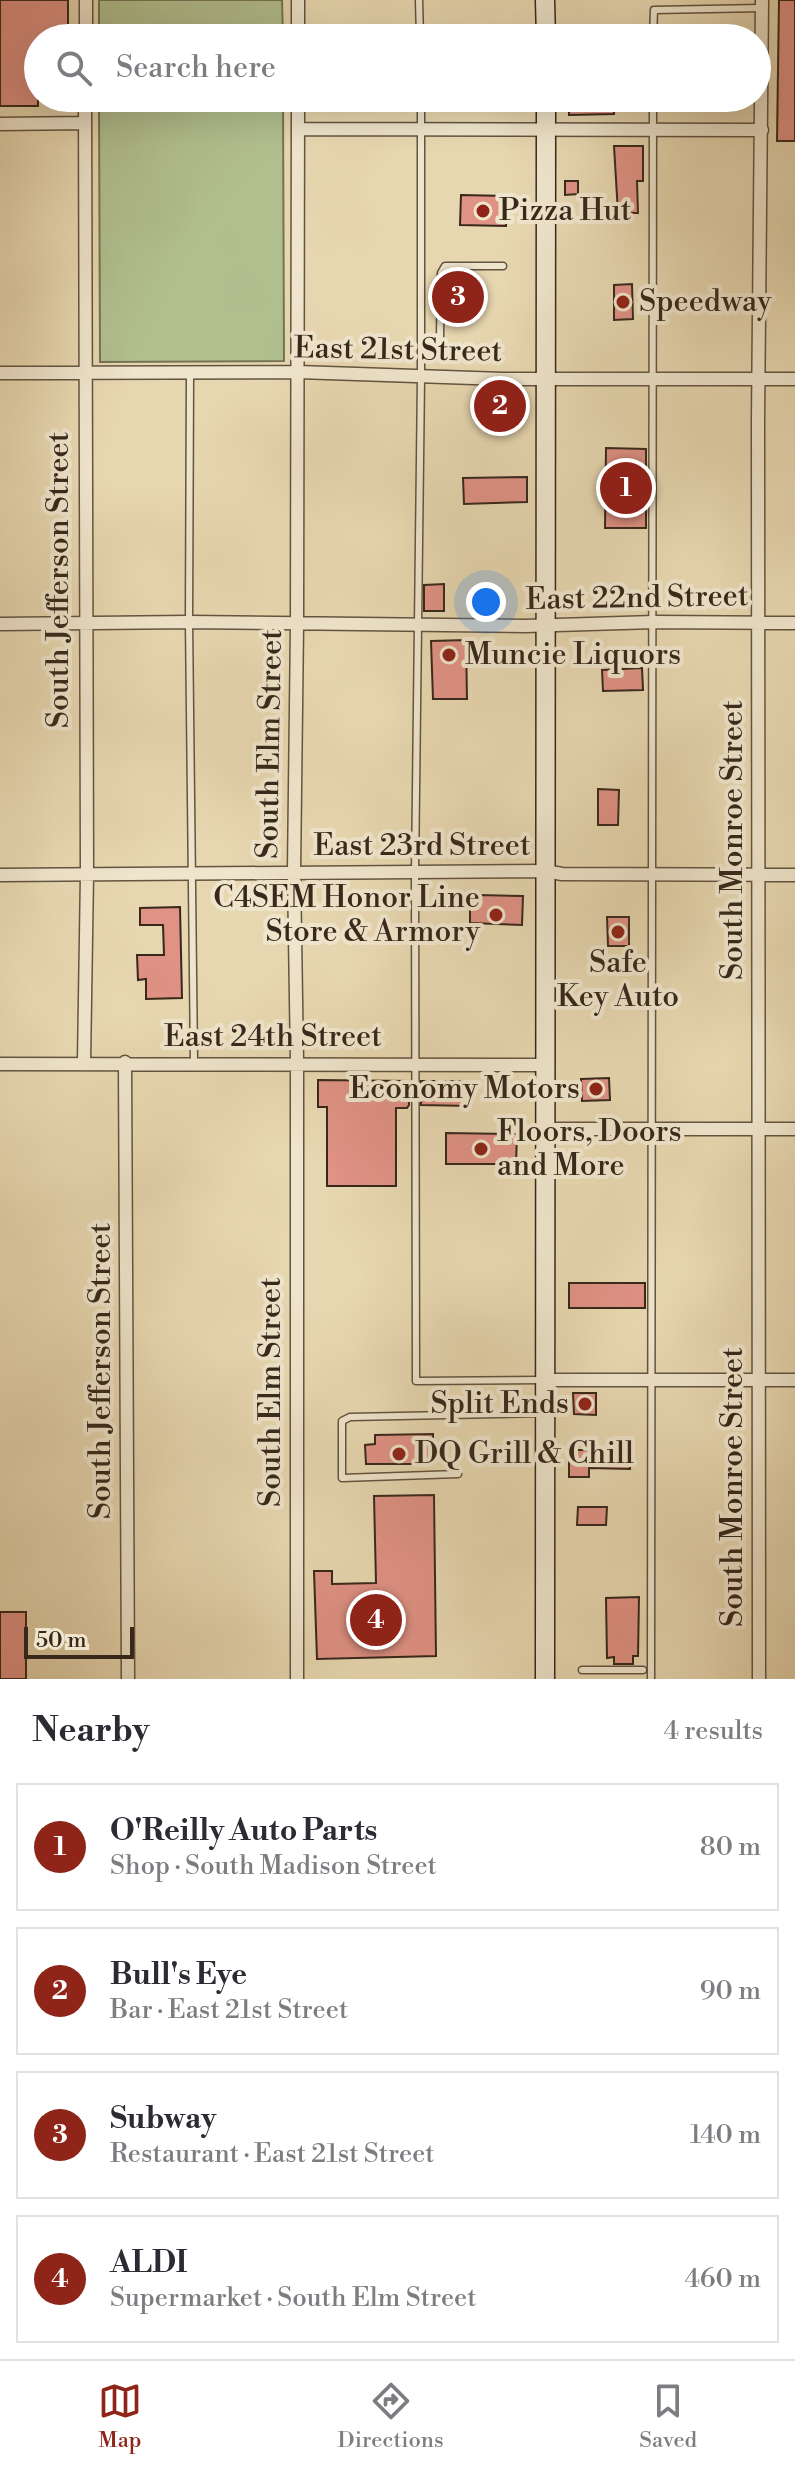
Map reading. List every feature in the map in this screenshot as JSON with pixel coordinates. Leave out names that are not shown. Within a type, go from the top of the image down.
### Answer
[{"type":"main road","points":[[545,0],[546,24]]},
{"type":"main road","points":[[545,1679],[546,112]]},
{"type":"street","points":[[86,0],[86,24]]},
{"type":"street","points":[[298,0],[298,24]]},
{"type":"street","name":"South Jefferson Street","points":[[84,1062],[87,874],[85,112]]},
{"type":"street","name":"South Elm Street","points":[[297,1679],[294,872],[298,112]]},
{"type":"street","name":"South Monroe Street","points":[[759,1679],[758,623],[762,112]]},
{"type":"street","points":[[0,124],[85,123]]},
{"type":"street","points":[[298,129],[762,130]]},
{"type":"street","name":"East 21st Street","points":[[0,373],[298,372],[545,379],[795,379]]},
{"type":"street","name":"East 22nd Street","points":[[0,624],[795,623]]},
{"type":"street","name":"East 23rd Street","points":[[0,875],[545,871],[562,874],[795,875]]},
{"type":"street","name":"South Jefferson Street","points":[[125,1062],[128,1679]]},
{"type":"street","name":"East 24th Street","points":[[0,1064],[297,1062],[546,1065]]},
{"type":"street","points":[[545,1129],[795,1129]]},
{"type":"street","points":[[544,1380],[795,1380]]},
{"type":"lane","points":[[419,0],[420,24]]},
{"type":"lane","points":[[654,0],[654,24]]},
{"type":"lane","points":[[654,10],[762,4]]},
{"type":"lane","points":[[421,112],[415,873],[416,1381],[544,1380]]},
{"type":"lane","points":[[651,1679],[653,112]]},
{"type":"lane","points":[[440,338],[441,273],[445,266],[503,266]]},
{"type":"lane","points":[[190,374],[189,622],[194,1062]]},
{"type":"lane","points":[[458,1474],[342,1478],[342,1421],[350,1417],[544,1413]]},
{"type":"lane","points":[[582,1670],[643,1670]]},
{"type":"green space","points":[[99,0],[282,0],[283,24],[99,24]]},
{"type":"green space","points":[[99,112],[283,112],[284,361],[100,362]]},
{"type":"building","points":[[0,0],[68,0],[68,24],[24,24],[24,106],[0,106]]},
{"type":"building","points":[[779,0],[795,0],[795,141],[777,141]]},
{"type":"building","points":[[569,112],[614,112],[614,114],[569,115]]},
{"type":"building","points":[[614,146],[643,146],[643,181],[637,181],[638,213],[618,213]]},
{"type":"building","points":[[565,181],[578,181],[578,194],[565,195]]},
{"type":"building","name":"Pizza Hut","points":[[461,195],[506,196],[506,226],[460,225]]},
{"type":"building","points":[[471,276],[472,317],[446,318],[447,277]]},
{"type":"building","name":"Speedway","points":[[632,284],[633,319],[614,320],[614,285]]},
{"type":"building","points":[[480,392],[520,392],[519,419],[479,420]]},
{"type":"building","points":[[606,448],[646,449],[646,528],[605,528]]},
{"type":"building","points":[[527,477],[527,502],[464,504],[463,478]]},
{"type":"building","points":[[444,584],[444,611],[424,611],[424,585]]},
{"type":"building","points":[[466,640],[467,699],[433,699],[431,641]]},
{"type":"building","points":[[642,668],[643,690],[603,691],[602,670]]},
{"type":"building","points":[[598,789],[619,790],[618,825],[598,825]]},
{"type":"building","name":"C4SEM Honor Line Store & Armory","points":[[479,895],[523,896],[522,925],[470,923],[470,907],[479,907]]},
{"type":"building","points":[[180,907],[182,998],[146,999],[146,979],[138,980],[137,955],[164,955],[163,925],[140,925],[140,908]]},
{"type":"building","name":"Safe Key Auto","points":[[607,917],[629,917],[629,946],[608,946]]},
{"type":"building","name":"Economy Motors","points":[[609,1078],[610,1100],[582,1101],[581,1079]]},
{"type":"building","points":[[318,1080],[409,1081],[409,1105],[407,1108],[396,1108],[396,1186],[327,1186],[327,1107],[318,1107]]},
{"type":"building","points":[[421,1081],[470,1081],[470,1106],[421,1105]]},
{"type":"building","name":"Floors, Doors and More","points":[[446,1133],[517,1134],[516,1164],[446,1164]]},
{"type":"building","points":[[569,1283],[645,1283],[645,1308],[569,1308]]},
{"type":"building","name":"Split Ends","points":[[573,1393],[596,1393],[596,1415],[574,1414]]},
{"type":"building","name":"DQ Grill & Chill","points":[[433,1434],[433,1464],[366,1464],[365,1445],[375,1444],[375,1435]]},
{"type":"building","points":[[569,1450],[630,1450],[630,1469],[589,1468],[589,1477],[569,1477]]},
{"type":"building","points":[[434,1495],[436,1656],[317,1659],[314,1571],[332,1571],[332,1584],[376,1583],[374,1496]]},
{"type":"building","points":[[578,1507],[607,1507],[606,1525],[577,1525]]},
{"type":"building","points":[[639,1597],[638,1656],[633,1656],[633,1664],[614,1664],[614,1657],[607,1658],[606,1598]]},
{"type":"building","points":[[0,1612],[26,1612],[26,1679],[0,1679]]},
{"type":"place","name":"Pizza Hut","points":[[483,211]]},
{"type":"place","name":"Subway","points":[[458,297]]},
{"type":"place","name":"Speedway","points":[[623,302]]},
{"type":"place","name":"Bull's Eye","points":[[500,406]]},
{"type":"place","name":"O'Reilly Auto Parts","points":[[626,488]]},
{"type":"place","name":"Muncie Liquors","points":[[449,655]]},
{"type":"place","name":"C4SEM Honor Line Store & Armory","points":[[496,915]]},
{"type":"place","name":"Safe Key Auto","points":[[618,932]]},
{"type":"place","name":"Economy Motors","points":[[596,1089]]},
{"type":"place","name":"Floors, Doors and More","points":[[481,1149]]},
{"type":"place","name":"Split Ends","points":[[585,1404]]},
{"type":"place","name":"DQ Grill & Chill","points":[[399,1454]]},
{"type":"place","name":"ALDI","points":[[376,1620]]}]
